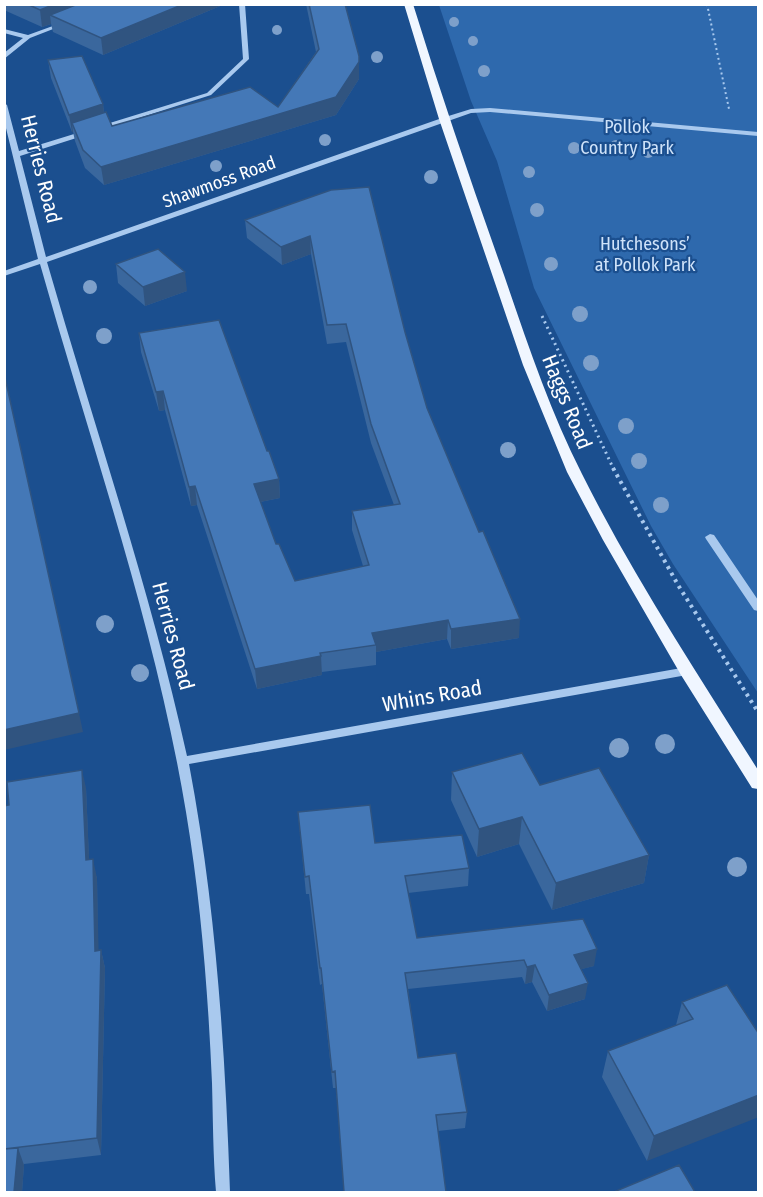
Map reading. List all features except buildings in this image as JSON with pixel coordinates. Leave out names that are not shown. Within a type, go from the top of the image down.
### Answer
[{"type":"main road","name":"Haggs Road","points":[[408,4],[444,119],[529,365],[574,472],[610,540],[687,670],[759,783]]},
{"type":"street","points":[[18,154],[209,94],[246,59],[242,4]]},
{"type":"street","points":[[4,57],[28,37],[72,21]]},
{"type":"street","points":[[4,31],[28,37]]},
{"type":"street","name":"Herries Road","points":[[4,105],[43,261],[154,636],[183,761],[202,870],[211,962],[223,1192]]},
{"type":"street","name":"Shawmoss Road","points":[[4,274],[471,111],[490,110],[759,134]]},
{"type":"street","points":[[710,537],[759,607]]},
{"type":"street","name":"Whins Road","points":[[183,761],[687,670]]},
{"type":"path","points":[[707,4],[722,85],[735,131]]},
{"type":"path","points":[[540,310],[604,452],[689,604],[759,712]]},
{"type":"green space","name":"Pollok Country Park","points":[[439,5],[758,5],[758,693],[673,564],[651,526],[534,288],[497,161],[471,101]]},
{"type":"park label","name":"Hutchesons’ at Pollok Park","points":[[645,254]]}]
